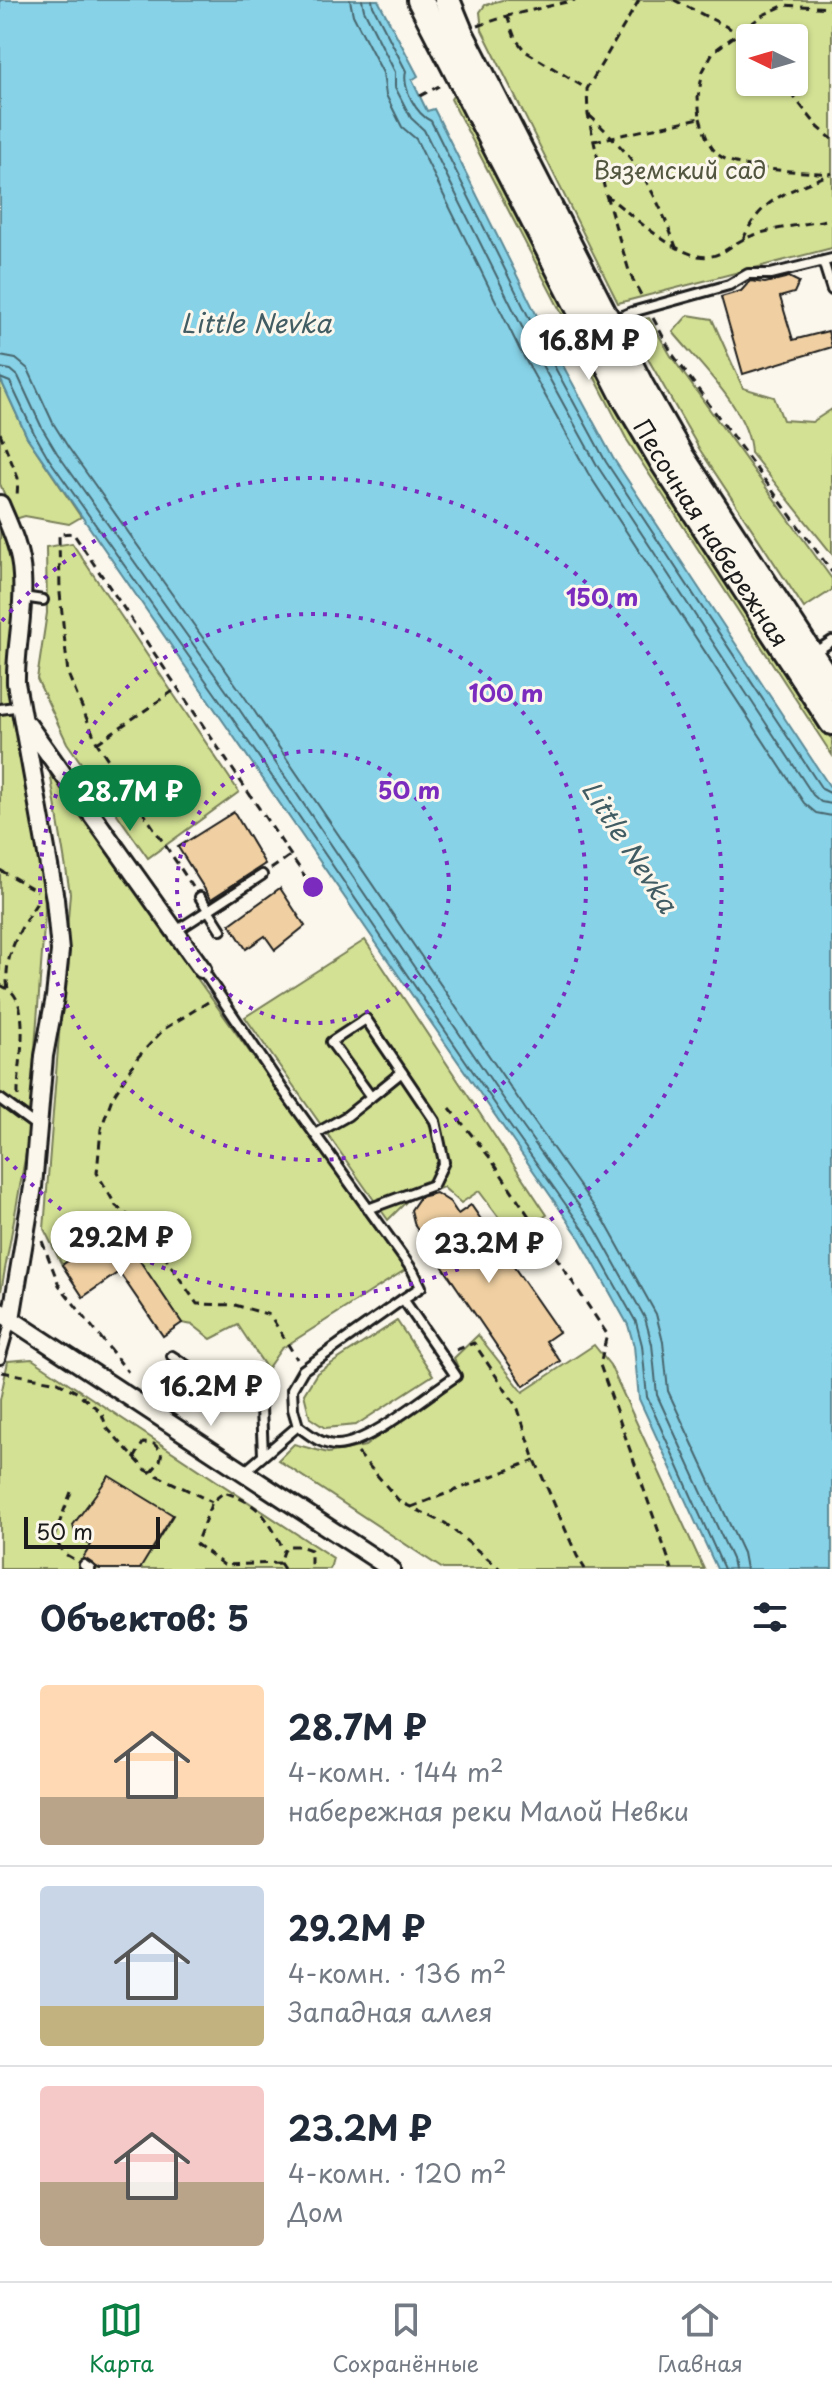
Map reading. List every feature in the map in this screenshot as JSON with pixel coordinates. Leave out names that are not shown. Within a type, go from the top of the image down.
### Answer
[{"type":"main road","name":"Песочная набережная","points":[[420,0],[625,398],[664,464],[832,722]]},
{"type":"main road","name":"Песочная набережная","points":[[447,0],[468,48],[607,323],[679,453],[832,687]]},
{"type":"street","points":[[0,504],[19,554],[23,597],[15,662],[16,683],[58,923],[60,951],[44,1056],[33,1187],[6,1316],[391,1569]]},
{"type":"street","points":[[23,713],[202,969]]},
{"type":"lane","points":[[607,323],[619,316],[729,285],[748,274],[771,274],[828,260],[832,290]]},
{"type":"lane","points":[[23,597],[43,600]]},
{"type":"lane","points":[[810,654],[832,641]]},
{"type":"lane","points":[[0,709],[23,713]]},
{"type":"lane","points":[[175,931],[262,875]]},
{"type":"lane","points":[[200,897],[221,930]]},
{"type":"lane","points":[[202,969],[281,1087],[413,1271],[421,1287],[403,1299],[303,1370],[292,1389],[293,1409],[298,1426],[317,1440],[335,1445],[359,1441],[456,1376],[403,1299]]},
{"type":"lane","points":[[368,1209],[433,1185],[444,1162],[435,1121],[366,1019],[331,1042],[371,1097]]},
{"type":"lane","points":[[315,1134],[347,1116],[402,1072]]},
{"type":"lane","points":[[0,1099],[39,1128]]},
{"type":"lane","points":[[0,1359],[6,1316]]},
{"type":"lane","points":[[172,1356],[198,1373],[229,1373],[260,1385],[263,1455]]},
{"type":"lane","points":[[243,1473],[298,1426]]},
{"type":"path","points":[[472,28],[575,0]]},
{"type":"path","points":[[639,0],[587,89],[588,115],[606,195],[630,274],[673,355],[832,572]]},
{"type":"path","points":[[674,0],[736,31]]},
{"type":"path","points":[[751,24],[785,5],[832,8]]},
{"type":"path","points":[[507,16],[515,38],[525,51],[587,89]]},
{"type":"path","points":[[736,35],[713,52],[703,71],[698,97],[700,118],[707,139],[717,154],[736,164],[831,173]]},
{"type":"path","points":[[420,96],[439,86]]},
{"type":"path","points":[[793,96],[832,139]]},
{"type":"path","points":[[588,115],[628,152],[650,184],[676,247]]},
{"type":"path","points":[[594,141],[700,118]]},
{"type":"path","points":[[743,240],[750,222],[763,207],[831,173]]},
{"type":"path","points":[[606,195],[676,247],[699,256],[716,256],[743,240],[832,219]]},
{"type":"path","points":[[0,433],[18,478],[17,510]]},
{"type":"path","points":[[200,897],[97,743],[68,674],[60,593],[59,534],[73,533],[321,900]]},
{"type":"path","points":[[97,743],[179,687]]},
{"type":"path","points":[[262,875],[291,855]]},
{"type":"path","points":[[0,870],[42,894],[11,952],[5,973],[8,989]]},
{"type":"path","points":[[0,985],[14,993],[21,1007],[19,1113]]},
{"type":"path","points":[[220,996],[164,1029],[138,1057],[112,1098],[101,1129],[97,1173],[116,1206],[146,1229],[197,1304],[235,1305],[270,1315],[303,1370]]},
{"type":"path","points":[[450,1108],[491,1159],[607,1334],[600,1365],[672,1569]]},
{"type":"path","points":[[442,1356],[474,1343],[518,1409],[535,1460],[585,1569]]},
{"type":"path","points":[[0,1372],[58,1382],[78,1393],[101,1412],[107,1428],[134,1459],[151,1472],[212,1502]]},
{"type":"path","points":[[353,1442],[356,1451],[400,1502],[445,1523],[500,1569]]},
{"type":"path","points":[[134,1459],[143,1443],[154,1444],[162,1452],[160,1461],[151,1472]]},
{"type":"path","points":[[411,1507],[535,1460]]},
{"type":"path","points":[[71,1492],[54,1537],[63,1553],[87,1567]]},
{"type":"path","points":[[280,1563],[224,1565],[196,1544],[212,1502],[224,1492],[258,1507],[284,1551]]},
{"type":"path","points":[[280,1563],[289,1546],[300,1546],[311,1550],[311,1569]]},
{"type":"path","points":[[280,1563],[284,1569]]},
{"type":"green space","name":"Вяземский сад","points":[[502,0],[832,0],[832,248],[618,303],[482,30],[480,12],[485,5]]},
{"type":"green space","points":[[455,93],[782,664],[832,739],[832,755],[627,440],[451,99]]},
{"type":"green space","points":[[688,315],[712,319],[743,388],[774,397],[783,420],[812,422],[832,409],[832,554],[751,453],[742,421],[733,405],[673,332]]},
{"type":"green space","points":[[649,318],[671,356],[832,579],[832,590],[804,608],[700,450],[627,322]]},
{"type":"green space","points":[[0,378],[27,437],[81,517],[69,524],[25,516],[15,519],[0,484]]},
{"type":"green space","points":[[0,521],[9,542],[17,580],[14,624],[44,872],[45,913],[28,1142],[0,1297]]},
{"type":"green space","points":[[72,543],[239,792],[148,858],[67,743],[37,679],[47,613],[46,547]]},
{"type":"green space","points":[[50,772],[405,1270],[281,1349],[267,1369],[238,1325],[211,1339],[193,1325],[182,1323],[125,1240],[113,1247],[105,1236],[62,1265],[44,1229],[70,893]]},
{"type":"green space","points":[[365,940],[547,1215],[512,1235],[479,1191],[461,1203],[443,1187],[407,1201],[388,1220],[245,1017]]},
{"type":"green space","points":[[397,1321],[433,1375],[356,1425],[325,1428],[310,1418],[304,1394],[317,1373]]},
{"type":"green space","points":[[478,1335],[523,1392],[594,1345],[610,1365],[704,1569],[443,1569],[278,1460],[294,1444],[328,1453],[365,1446],[461,1375],[454,1358]]},
{"type":"green space","points":[[32,1359],[333,1558],[330,1569],[0,1569],[0,1400],[8,1361]]},
{"type":"water","name":"Little Nevka","points":[[0,0],[378,0],[418,76],[412,80],[427,111],[434,109],[547,336],[613,458],[832,790],[832,1569],[717,1569],[639,1399],[634,1346],[628,1325],[579,1237],[27,437],[0,378]]},
{"type":"building","points":[[789,277],[799,282],[794,293],[780,297],[793,340],[828,331],[832,347],[743,374],[721,297],[741,291],[750,281],[765,283]]},
{"type":"building","points":[[234,812],[265,864],[211,899],[178,847]]},
{"type":"building","points":[[280,888],[305,926],[275,950],[265,936],[246,949],[230,924]]},
{"type":"building","points":[[436,1193],[450,1202],[458,1214],[471,1205],[559,1332],[546,1341],[560,1361],[524,1386],[415,1226],[411,1210],[420,1197]]},
{"type":"building","points":[[105,1236],[113,1247],[125,1239],[182,1323],[163,1336],[119,1272],[83,1297],[62,1265]]},
{"type":"building","points":[[109,1476],[173,1515],[140,1569],[100,1569],[83,1558],[91,1545],[76,1537],[73,1525]]}]
